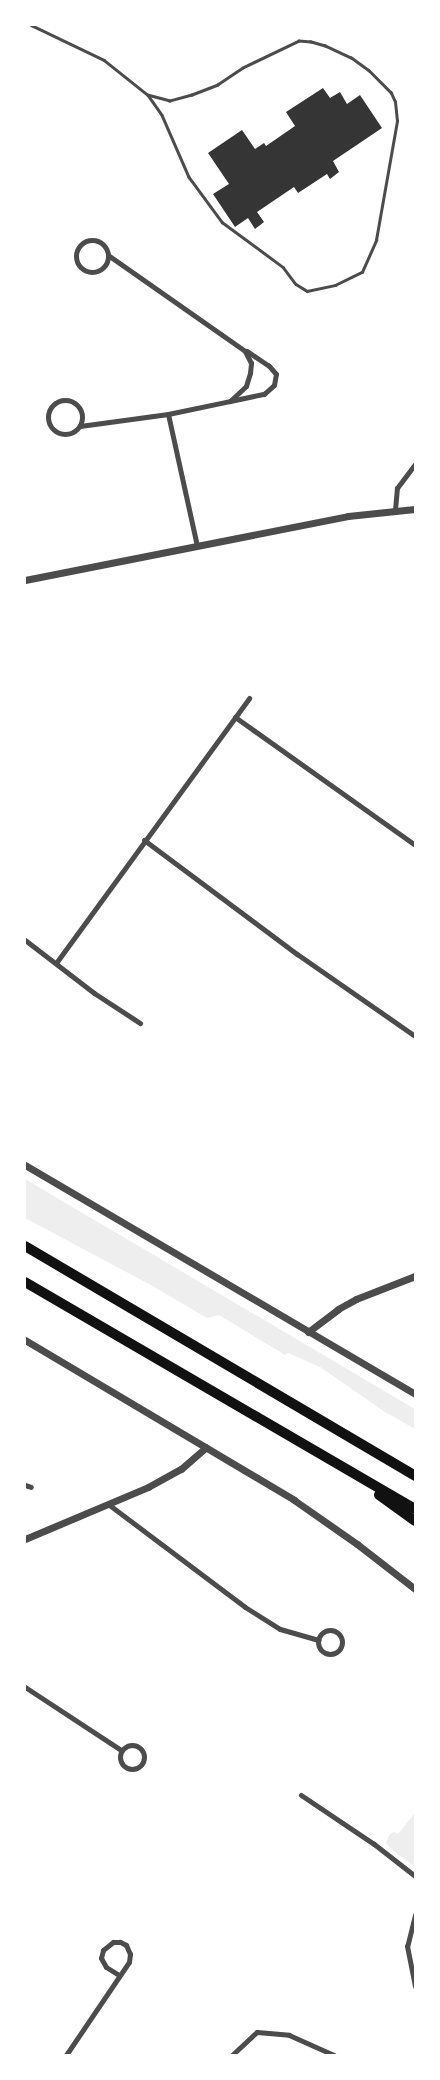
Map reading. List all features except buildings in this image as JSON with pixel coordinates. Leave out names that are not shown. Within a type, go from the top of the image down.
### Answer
[{"type":"highway","points":[[25,1246],[415,1476]]},
{"type":"highway","points":[[25,1282],[415,1509]]},
{"type":"highway","points":[[390,1461],[415,1469]]},
{"type":"highway","points":[[337,1465],[415,1521]]},
{"type":"street","points":[[80,426],[82,421],[80,410],[73,402],[62,400],[49,410],[48,422],[50,427],[60,434],[71,434],[80,426],[168,414],[264,394],[274,385],[276,374],[269,366],[108,255],[104,245],[90,240],[77,249],[76,259],[82,268],[91,272],[101,268],[108,255]]},
{"type":"street","points":[[230,401],[246,386],[251,363],[245,351]]},
{"type":"street","points":[[168,414],[197,546]]},
{"type":"street","points":[[395,510],[395,493],[415,464]]},
{"type":"street","points":[[25,580],[348,516],[415,509]]},
{"type":"street","points":[[56,963],[249,698]]},
{"type":"street","points":[[235,717],[415,845]]},
{"type":"street","points":[[144,840],[297,954],[415,1036]]},
{"type":"street","points":[[25,940],[140,1023]]},
{"type":"street","points":[[25,1165],[415,1394]]},
{"type":"street","points":[[308,1332],[338,1309],[356,1299],[415,1276]]},
{"type":"street","points":[[25,1340],[294,1500],[357,1544],[415,1589]]},
{"type":"street","points":[[25,1538],[108,1504],[181,1470],[206,1447]]},
{"type":"street","points":[[25,1485],[31,1487]]},
{"type":"street","points":[[108,1504],[280,1630],[318,1640]]},
{"type":"street","points":[[332,1630],[340,1634],[342,1646],[338,1652],[327,1654],[320,1649],[318,1640],[322,1632],[332,1630]]},
{"type":"street","points":[[25,1687],[121,1750]]},
{"type":"street","points":[[128,1744],[137,1746],[144,1752],[142,1764],[134,1769],[123,1766],[119,1757],[121,1750],[128,1744]]},
{"type":"street","points":[[301,1795],[374,1844],[415,1876]]},
{"type":"street","points":[[415,1915],[407,1946],[409,1965],[415,1986]]},
{"type":"street","points":[[66,2055],[129,1962],[130,1954],[126,1945],[120,1942],[113,1942],[103,1950],[102,1958],[106,1967],[119,1975]]},
{"type":"street","points":[[232,2055],[257,2032],[289,2034],[334,2055]]},
{"type":"lane","points":[[31,25],[55,34],[104,60],[148,95],[162,115],[189,177],[222,222],[283,267],[296,284],[307,291],[335,286],[362,272],[376,240],[397,120],[395,102],[391,93],[369,71],[350,58],[325,46],[299,41],[243,68],[218,85],[192,95],[170,101],[148,95]]},
{"type":"shaded area","points":[[25,1179],[415,1409],[415,1429],[385,1412],[320,1367],[288,1353],[285,1355],[219,1315],[207,1318],[149,1284],[25,1218]]},
{"type":"shaded area","points":[[415,1813],[415,1867],[386,1843],[389,1835],[394,1832],[398,1834]]}]
